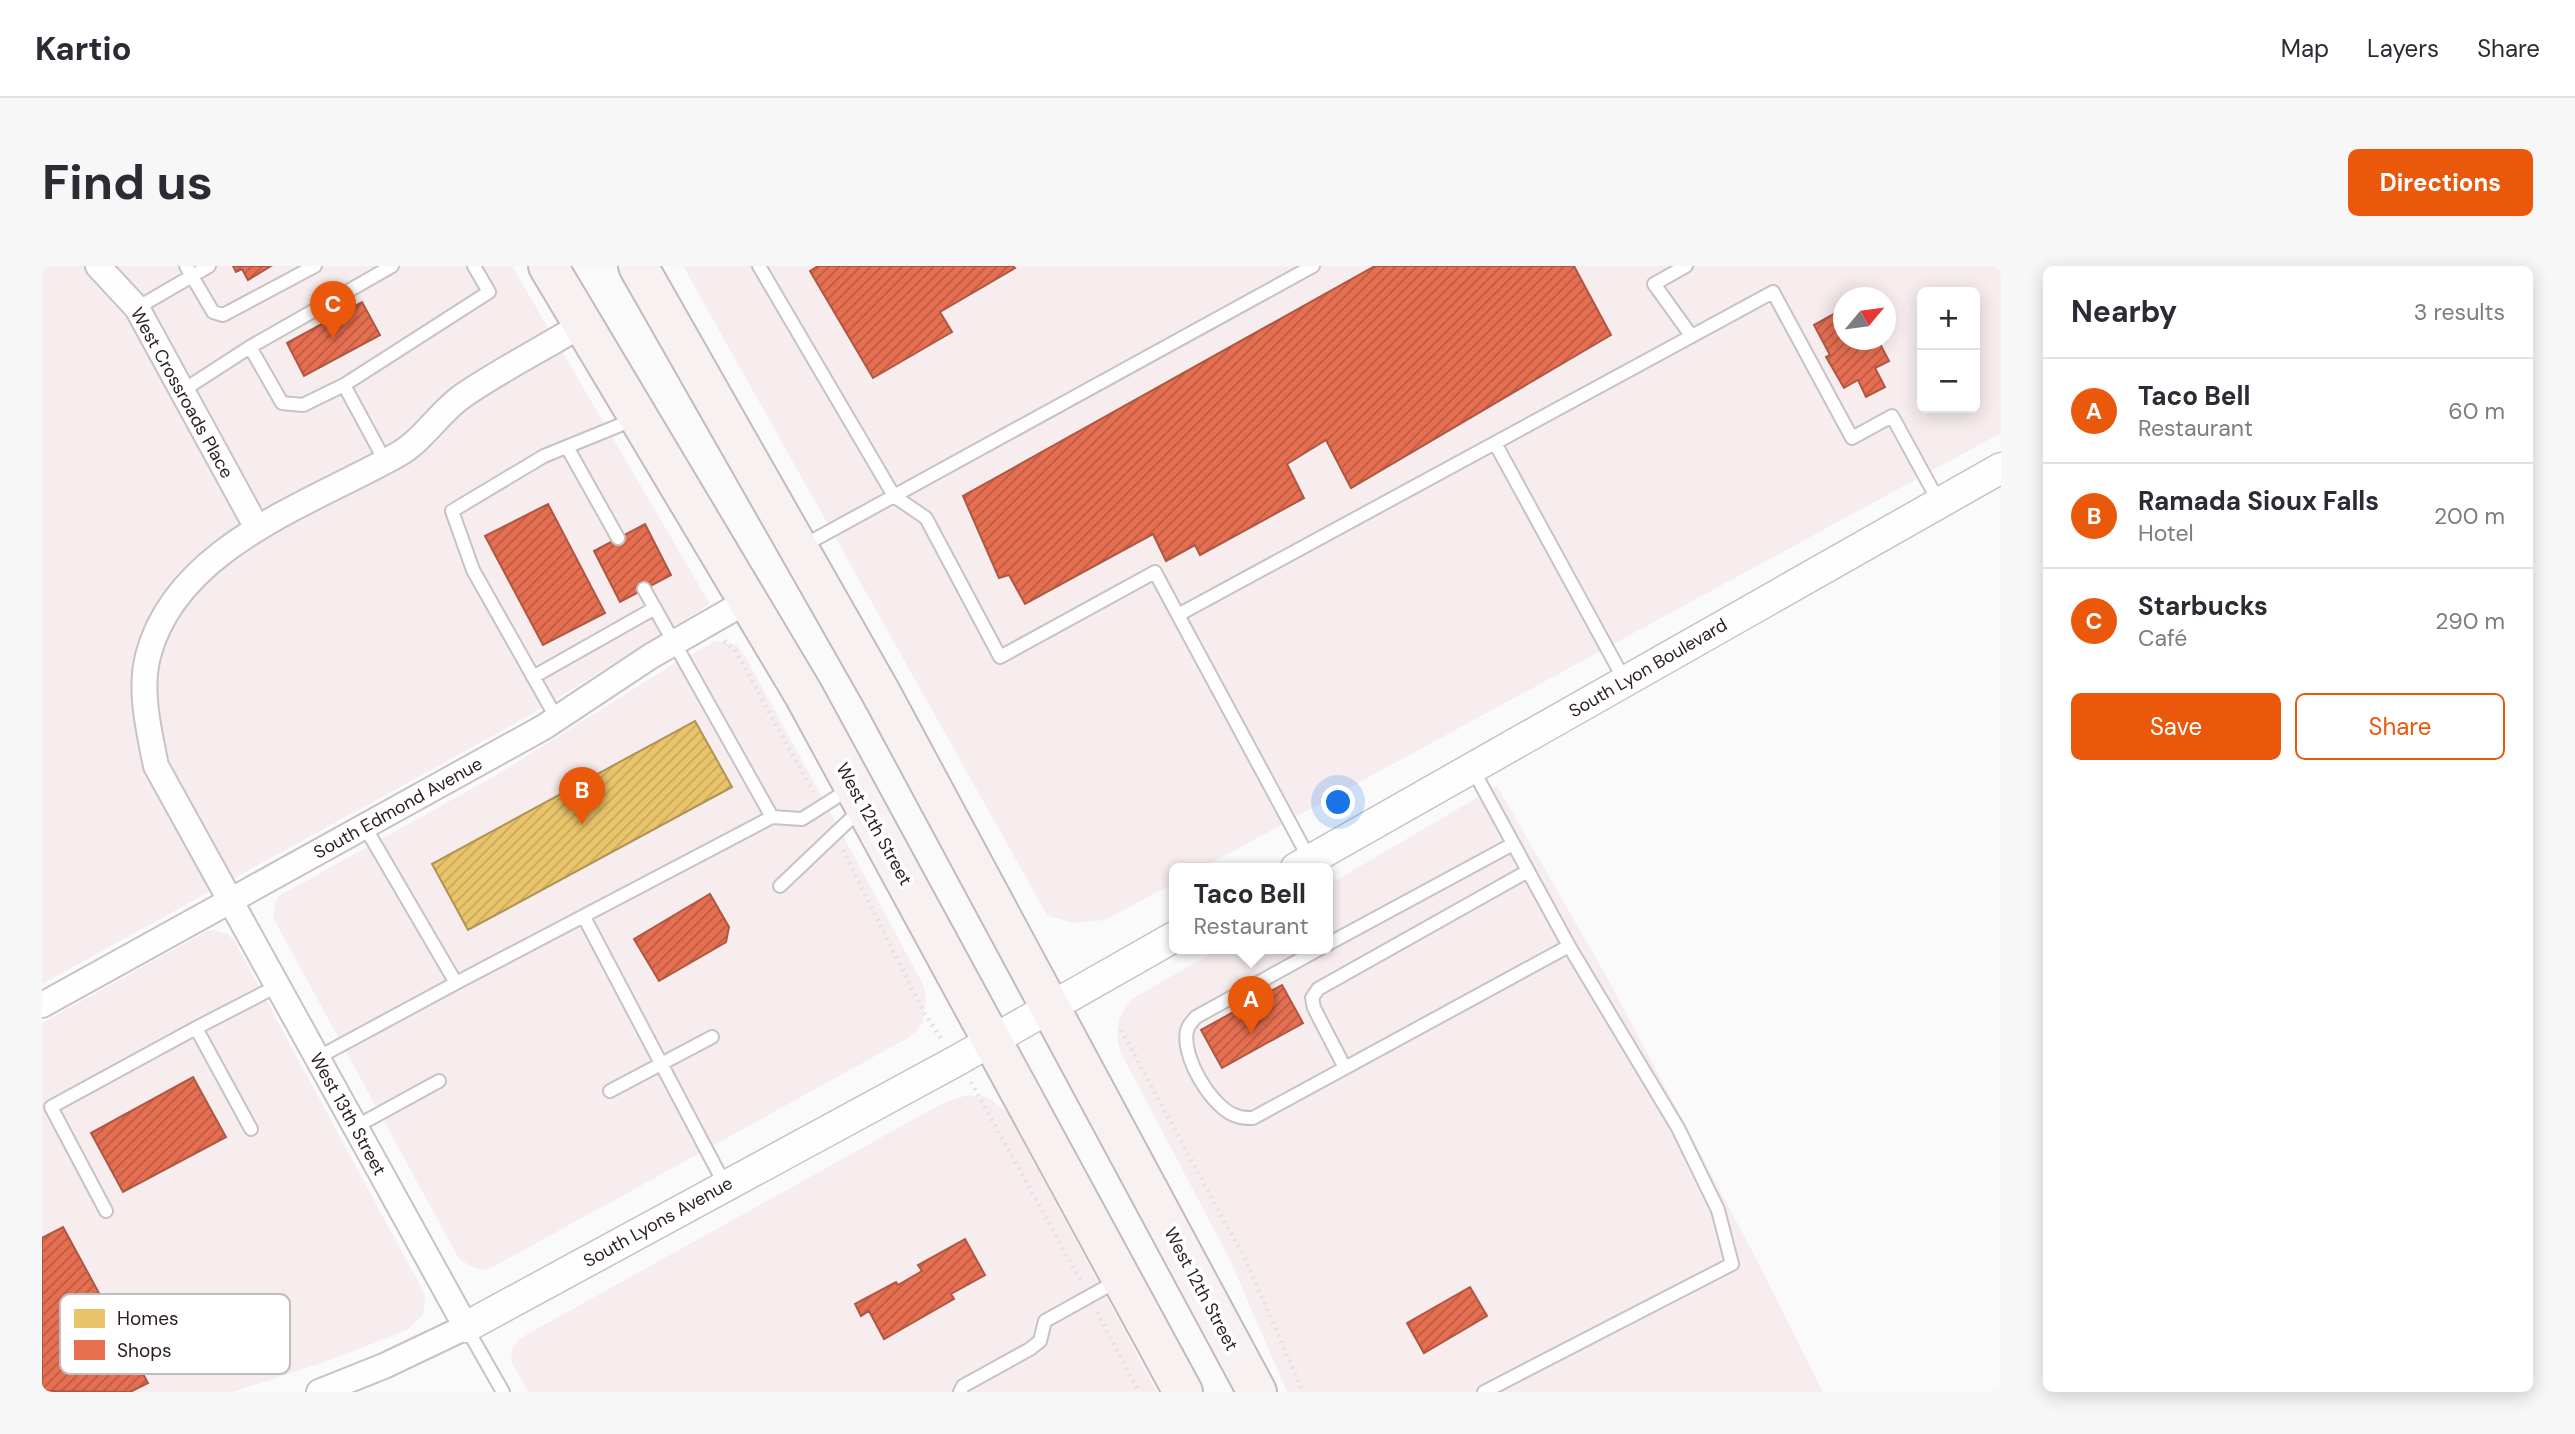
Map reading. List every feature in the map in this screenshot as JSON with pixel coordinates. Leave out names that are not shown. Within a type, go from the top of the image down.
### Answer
[{"type":"main road","name":"West 12th Street","points":[[548,266],[804,695],[992,1040],[1105,1288],[1183,1392]]},
{"type":"main road","name":"West 12th Street","points":[[638,266],[881,693],[1257,1392]]},
{"type":"street","name":"West Crossroads Place","points":[[98,266],[137,308],[257,528]]},
{"type":"street","name":"West 13th Street","points":[[466,1327],[156,766],[145,710],[148,656],[167,611],[201,569],[257,528],[400,453],[462,396],[583,324]]},
{"type":"street","name":"South Lyon Boulevard","points":[[1305,863],[2001,468]]},
{"type":"street","name":"South Edmond Avenue","points":[[42,1005],[557,719],[674,643],[747,601]]},
{"type":"street","points":[[1051,1007],[1169,940]]},
{"type":"street","name":"South Lyons Avenue","points":[[319,1392],[384,1366],[466,1327],[1051,1007]]},
{"type":"lane","points":[[137,308],[188,271],[209,266]]},
{"type":"lane","points":[[188,271],[213,312],[223,315],[315,266]]},
{"type":"lane","points":[[182,391],[250,347],[392,266]]},
{"type":"lane","points":[[250,347],[282,403],[303,405],[344,385],[489,292],[474,266]]},
{"type":"lane","points":[[759,266],[894,496],[926,518],[1000,656],[1155,572],[1302,863]]},
{"type":"lane","points":[[798,549],[1312,266]]},
{"type":"lane","points":[[1686,266],[1654,284],[1690,334]]},
{"type":"lane","points":[[1178,615],[1690,334],[1773,292],[1852,438],[1892,416],[1940,502]]},
{"type":"lane","points":[[344,385],[385,461]]},
{"type":"lane","points":[[557,719],[473,570],[452,511],[544,456],[639,418]]},
{"type":"lane","points":[[1495,443],[1625,681]]},
{"type":"lane","points":[[567,447],[618,538]]},
{"type":"lane","points":[[645,589],[772,817]]},
{"type":"lane","points":[[533,677],[655,608]]},
{"type":"lane","points":[[1472,768],[1569,946],[1678,1128],[1718,1210],[1732,1264],[1484,1392]]},
{"type":"lane","points":[[317,1058],[772,817],[802,818],[859,796]]},
{"type":"lane","points":[[780,886],[859,796]]},
{"type":"lane","points":[[365,827],[456,983]]},
{"type":"lane","points":[[1333,941],[1513,844]]},
{"type":"lane","points":[[1345,1068],[1314,1008],[1312,998],[1318,989],[1528,871]]},
{"type":"lane","points":[[584,917],[725,1185]]},
{"type":"lane","points":[[1310,954],[1196,1017],[1187,1028],[1186,1045],[1192,1063],[1215,1102],[1236,1116],[1253,1118],[1569,946]]},
{"type":"lane","points":[[106,1211],[51,1107],[278,986]]},
{"type":"lane","points":[[196,1028],[251,1129]]},
{"type":"lane","points":[[610,1091],[712,1037]]},
{"type":"lane","points":[[355,1127],[439,1082]]},
{"type":"lane","points":[[960,1392],[963,1386],[1030,1349],[1040,1340],[1045,1321],[1105,1288]]},
{"type":"lane","points":[[466,1327],[503,1392]]},
{"type":"path","points":[[1121,1030],[1247,1263],[1303,1392]]},
{"type":"path","points":[[982,1099],[1105,1288],[1139,1392]]},
{"type":"shaded area","points":[[42,266],[512,266],[710,604],[520,721],[42,984]]},
{"type":"shaded area","points":[[683,266],[2001,266],[2001,433],[1211,863],[1169,863],[1169,886],[1105,920],[1072,923],[1047,915]]},
{"type":"shaded area","points":[[716,641],[736,645],[744,654],[833,817],[924,986],[926,998],[923,1022],[916,1032],[906,1039],[493,1267],[482,1270],[474,1268],[459,1259],[277,925],[273,915],[275,903],[279,896],[498,774],[667,668]]},
{"type":"shaded area","points":[[1497,786],[1609,981],[1759,1264],[1823,1392],[1287,1392],[1229,1258],[1121,1053],[1117,1038],[1119,1019],[1134,998],[1210,954],[1333,954],[1333,882]]},
{"type":"shaded area","points":[[207,931],[227,934],[234,940],[422,1289],[425,1298],[423,1315],[407,1330],[290,1373],[290,1294],[60,1294],[60,1374],[288,1374],[233,1392],[42,1392],[42,1023]]},
{"type":"shaded area","points":[[967,1095],[987,1097],[1007,1112],[1157,1392],[528,1392],[511,1361],[512,1349],[519,1339],[941,1104]]},
{"type":"building: Homes","points":[[695,721],[732,787],[468,930],[432,864]]},
{"type":"building: Shops","points":[[233,266],[271,266],[248,280],[242,269],[236,272]]},
{"type":"building: Shops","points":[[818,266],[1015,268],[940,312],[952,332],[873,378],[810,271]]},
{"type":"building: Shops","points":[[1375,266],[1574,266],[1611,335],[1351,488],[1326,440],[1287,464],[1304,498],[1200,555],[1195,545],[1166,561],[1153,534],[1025,604],[1009,575],[999,578],[963,496]]},
{"type":"building: Shops","points":[[362,302],[380,335],[304,376],[287,343]]},
{"type":"building: Shops","points":[[1833,315],[1833,350],[1883,350],[1889,361],[1875,368],[1885,387],[1866,397],[1858,380],[1844,388],[1826,357],[1830,355],[1814,325]]},
{"type":"building: Shops","points":[[548,504],[605,613],[543,645],[485,536]]},
{"type":"building: Shops","points":[[645,524],[671,575],[620,602],[594,551]]},
{"type":"building: Shops","points":[[710,894],[729,927],[726,942],[659,981],[634,939]]},
{"type":"building: Shops","points":[[1282,985],[1303,1023],[1222,1068],[1201,1030]]},
{"type":"building: Shops","points":[[193,1077],[226,1137],[123,1192],[91,1133]]},
{"type":"building: Shops","points":[[63,1227],[100,1294],[60,1294],[60,1374],[143,1374],[148,1383],[130,1392],[42,1391],[42,1238]]},
{"type":"building: Shops","points":[[965,1239],[985,1275],[951,1294],[954,1299],[884,1339],[869,1311],[861,1316],[855,1304],[922,1271],[918,1265]]},
{"type":"building: Shops","points":[[1470,1287],[1487,1316],[1424,1353],[1407,1323]]},
{"type":"place","name":"Starbucks","points":[[333,339]]},
{"type":"place","name":"Ramada Sioux Falls","points":[[582,825]]},
{"type":"place","name":"Taco Bell","points":[[1251,1034]]}]
